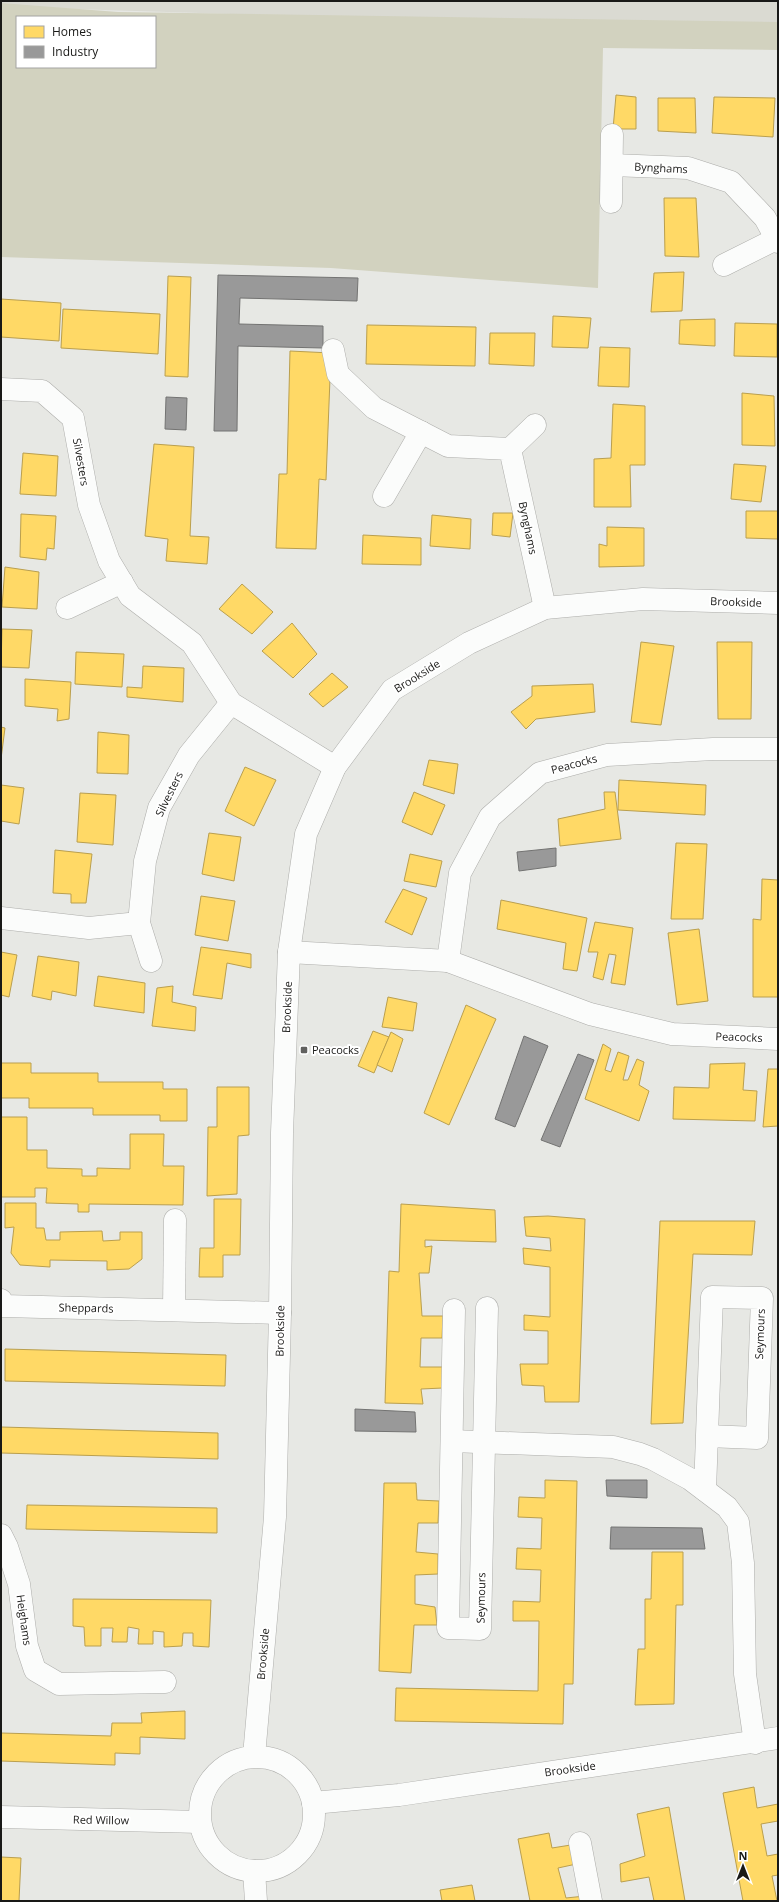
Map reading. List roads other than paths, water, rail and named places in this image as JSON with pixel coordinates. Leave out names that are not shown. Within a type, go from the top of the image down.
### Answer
[{"type":"street","points":[[611,202],[612,135]]},
{"type":"street","name":"Bynghams","points":[[612,165],[688,168],[731,182],[771,214],[777,241],[724,265]]},
{"type":"street","points":[[333,350],[338,374],[374,408],[448,446],[510,449],[535,425]]},
{"type":"street","name":"Silvesters","points":[[1,389],[42,391],[73,418],[89,505],[109,561],[130,596],[192,643],[230,703],[335,767]]},
{"type":"street","points":[[384,496],[421,432]]},
{"type":"street","name":"Bynghams","points":[[510,449],[545,608]]},
{"type":"street","points":[[67,608],[122,582]]},
{"type":"street","name":"Brookside","points":[[254,1756],[275,1517],[280,1313],[282,1133],[289,952],[306,834],[335,767],[392,690],[469,643],[545,608],[643,599],[778,603]]},
{"type":"street","name":"Silvesters","points":[[151,961],[139,923],[145,861],[159,808],[189,755],[230,703]]},
{"type":"street","name":"Peacocks","points":[[448,961],[460,873],[490,817],[540,773],[607,755],[713,749],[778,749]]},
{"type":"street","points":[[1,918],[89,928],[139,923]]},
{"type":"street","name":"Peacocks","points":[[289,952],[448,961],[590,1014],[672,1034],[778,1039]]},
{"type":"street","points":[[174,1310],[175,1220]]},
{"type":"street","name":"Seymours","points":[[705,1490],[712,1297],[762,1298],[757,1438],[707,1436]]},
{"type":"street","name":"Sheppards","points":[[2,1305],[280,1313]]},
{"type":"street","name":"Seymours","points":[[454,1310],[448,1628],[480,1629],[487,1308]]},
{"type":"street","points":[[452,1441],[613,1447],[653,1459],[690,1479],[727,1507],[738,1522],[742,1563],[745,1674],[755,1743]]},
{"type":"street","name":"Heighams","points":[[1,1535],[7,1547],[19,1584],[27,1646],[35,1670],[59,1684],[165,1682]]},
{"type":"street","name":"Brookside","points":[[313,1802],[399,1794],[755,1743],[778,1738]]},
{"type":"street","points":[[254,1756],[270,1758],[285,1764],[298,1774],[307,1787],[313,1802],[314,1819],[310,1836],[301,1851],[287,1862],[272,1869],[254,1871],[235,1867],[218,1856],[206,1841],[200,1822],[201,1803],[207,1785],[219,1771],[236,1761],[254,1756]]},
{"type":"street","name":"Red Willow","points":[[1,1818],[200,1822]]},
{"type":"street","points":[[580,1843],[591,1901]]},
{"type":"street","points":[[254,1871],[256,1901]]},
{"type":"place","name":"Peacocks","points":[[304,1050]]}]
